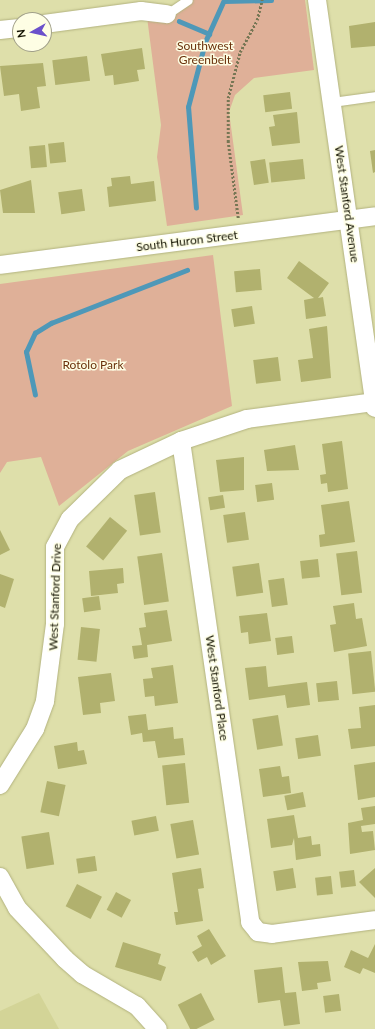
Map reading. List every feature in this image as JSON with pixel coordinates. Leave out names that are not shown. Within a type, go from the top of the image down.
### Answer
[{"type":"street","name":"West Stanford Avenue","points":[[317,0],[350,220],[375,405]]},
{"type":"street","points":[[52,23],[141,11],[167,14]]},
{"type":"street","points":[[0,30],[12,29]]},
{"type":"street","name":"South Huron Street","points":[[0,265],[375,216]]},
{"type":"street","name":"West Stanford Drive","points":[[0,785],[35,729],[45,701],[55,624],[55,547],[60,532],[113,476],[139,460],[181,441],[247,419],[375,405]]},
{"type":"street","name":"West Stanford Place","points":[[181,441],[248,913],[258,932],[272,934],[375,920]]},
{"type":"street","points":[[0,877],[17,908],[65,959],[82,974],[136,1006],[158,1029]]},
{"type":"lane","points":[[167,14],[188,0]]},
{"type":"lane","points":[[332,102],[375,96]]},
{"type":"path","points":[[238,234],[227,109],[240,52],[261,9],[262,0]]},
{"type":"shaded area","points":[[39,993],[59,1029],[0,1029],[0,1011]]},
{"type":"green space","name":"Southwest Greenbelt","points":[[188,0],[305,0],[314,70],[254,78],[235,95],[229,112],[243,215],[167,226],[157,157],[161,125],[147,17]]},
{"type":"green space","name":"Rotolo Park","points":[[213,255],[232,406],[128,451],[59,506],[41,457],[7,462],[0,473],[0,284]]},
{"type":"building","points":[[375,22],[375,46],[351,48],[349,26]]},
{"type":"building","points":[[142,48],[145,69],[137,70],[139,81],[114,85],[113,75],[105,76],[101,54]]},
{"type":"building","points":[[87,56],[90,81],[55,85],[52,60]]},
{"type":"building","points":[[43,63],[46,86],[37,87],[40,108],[21,111],[19,94],[4,96],[0,66]]},
{"type":"building","points":[[290,92],[292,109],[265,112],[263,95]]},
{"type":"building","points":[[297,112],[300,143],[272,146],[269,127],[275,126],[273,115]]},
{"type":"building","points":[[64,142],[66,162],[50,164],[48,144]]},
{"type":"building","points":[[45,145],[47,167],[31,168],[29,146]]},
{"type":"building","points":[[375,150],[375,172],[373,173],[370,151]]},
{"type":"building","points":[[265,159],[269,183],[254,185],[250,161]]},
{"type":"building","points":[[303,159],[305,179],[271,182],[269,163]]},
{"type":"building","points":[[130,176],[131,184],[154,181],[156,201],[109,207],[107,187],[112,186],[111,178]]},
{"type":"building","points":[[31,180],[35,213],[3,213],[0,190]]},
{"type":"building","points":[[82,189],[85,211],[61,214],[58,192]]},
{"type":"building","points":[[299,261],[329,283],[318,298],[323,297],[326,316],[306,319],[304,300],[314,298],[287,278]]},
{"type":"building","points":[[260,269],[262,290],[236,292],[234,271]]},
{"type":"building","points":[[252,306],[255,324],[234,327],[231,309]]},
{"type":"building","points":[[327,326],[331,378],[301,382],[298,360],[313,358],[309,329]]},
{"type":"building","points":[[278,357],[281,381],[256,384],[253,360]]},
{"type":"building","points":[[342,441],[348,489],[328,492],[327,483],[321,484],[320,475],[326,474],[322,444]]},
{"type":"building","points":[[295,445],[299,470],[267,471],[264,450]]},
{"type":"building","points":[[244,457],[244,490],[220,492],[216,460]]},
{"type":"building","points":[[272,483],[274,500],[257,502],[255,485]]},
{"type":"building","points":[[155,492],[161,533],[140,536],[134,495]]},
{"type":"building","points":[[223,495],[225,508],[210,510],[208,497]]},
{"type":"building","points":[[349,501],[355,542],[320,547],[319,535],[325,534],[321,505]]},
{"type":"building","points":[[245,512],[249,540],[227,543],[223,515]]},
{"type":"building","points":[[110,517],[127,531],[103,560],[86,547]]},
{"type":"building","points":[[0,530],[10,550],[0,555]]},
{"type":"building","points":[[357,551],[362,593],[341,595],[336,554]]},
{"type":"building","points":[[162,553],[169,602],[144,605],[137,556]]},
{"type":"building","points":[[318,559],[320,577],[302,579],[300,561]]},
{"type":"building","points":[[259,563],[263,593],[236,596],[232,567]]},
{"type":"building","points":[[123,568],[124,583],[117,584],[118,593],[91,596],[89,571]]},
{"type":"building","points":[[0,574],[14,579],[5,608],[0,606]]},
{"type":"building","points":[[284,578],[288,605],[272,607],[268,580]]},
{"type":"building","points":[[99,596],[101,610],[84,612],[82,598]]},
{"type":"building","points":[[354,603],[356,619],[362,618],[367,646],[334,652],[330,625],[336,624],[333,606]]},
{"type":"building","points":[[167,610],[172,641],[147,645],[148,657],[134,659],[132,646],[142,645],[139,628],[146,627],[144,613]]},
{"type":"building","points":[[267,613],[271,641],[249,644],[248,632],[241,633],[239,616]]},
{"type":"building","points":[[81,627],[100,629],[96,662],[78,660]]},
{"type":"building","points":[[292,636],[294,653],[277,655],[275,638]]},
{"type":"building","points":[[371,651],[375,692],[352,694],[348,653]]},
{"type":"building","points":[[173,665],[178,703],[155,706],[154,696],[145,697],[143,679],[153,678],[151,668]]},
{"type":"building","points":[[266,666],[268,687],[307,682],[310,705],[287,708],[285,695],[249,700],[245,668]]},
{"type":"building","points":[[111,673],[115,701],[100,703],[101,713],[83,715],[78,677]]},
{"type":"building","points":[[337,681],[339,700],[318,702],[316,683]]},
{"type":"building","points":[[375,705],[375,746],[351,749],[348,729],[361,728],[359,707]]},
{"type":"building","points":[[146,714],[148,730],[173,727],[174,739],[183,738],[185,755],[158,758],[155,741],[143,742],[142,733],[131,735],[128,716]]},
{"type":"building","points":[[278,715],[283,746],[257,750],[252,719]]},
{"type":"building","points":[[318,735],[321,756],[298,759],[295,738]]},
{"type":"building","points":[[77,742],[78,751],[84,750],[87,764],[58,769],[54,746]]},
{"type":"building","points":[[375,762],[375,797],[358,800],[354,765]]},
{"type":"building","points":[[185,763],[189,803],[166,805],[162,765]]},
{"type":"building","points":[[280,766],[282,777],[289,776],[291,793],[263,797],[259,769]]},
{"type":"building","points":[[47,781],[66,785],[59,816],[40,812]]},
{"type":"building","points":[[303,792],[306,807],[287,810],[284,796]]},
{"type":"building","points":[[375,806],[375,824],[361,826],[362,832],[373,831],[375,850],[350,854],[348,823],[363,820],[361,808]]},
{"type":"building","points":[[294,815],[298,838],[311,836],[312,845],[320,844],[321,856],[296,860],[294,838],[292,845],[271,848],[267,819]]},
{"type":"building","points":[[156,816],[159,831],[134,835],[131,821]]},
{"type":"building","points":[[193,820],[199,854],[176,858],[170,824]]},
{"type":"building","points":[[49,832],[54,865],[27,869],[21,836]]},
{"type":"building","points":[[95,856],[97,871],[78,873],[76,859]]},
{"type":"building","points":[[201,868],[204,888],[198,889],[203,921],[176,925],[174,912],[178,912],[172,873]]},
{"type":"building","points":[[293,868],[296,888],[276,891],[273,871]]},
{"type":"building","points":[[375,868],[375,898],[359,882]]},
{"type":"building","points":[[354,870],[356,886],[341,888],[339,872]]},
{"type":"building","points":[[331,876],[333,894],[317,896],[315,878]]},
{"type":"building","points":[[77,884],[102,897],[91,919],[66,906]]},
{"type":"building","points":[[116,892],[131,900],[122,918],[107,910]]},
{"type":"building","points":[[209,929],[226,956],[211,965],[207,957],[198,962],[192,952],[202,946],[197,936]]},
{"type":"building","points":[[123,942],[161,954],[158,964],[166,967],[161,981],[115,967]]},
{"type":"building","points":[[375,944],[375,973],[363,968],[360,974],[344,967],[351,950],[368,958]]},
{"type":"building","points":[[328,961],[331,981],[317,983],[318,989],[302,991],[298,962]]},
{"type":"building","points":[[282,967],[285,993],[296,992],[300,1024],[284,1026],[280,1000],[258,1003],[254,970]]},
{"type":"building","points":[[201,993],[215,1020],[196,1029],[190,1029],[178,1005]]},
{"type":"building","points":[[339,994],[341,1011],[325,1013],[323,996]]},
{"type":"waterway","points":[[196,208],[188,107],[205,42],[224,0]]},
{"type":"waterway","points":[[224,1],[271,0]]},
{"type":"waterway","points":[[179,21],[209,34]]},
{"type":"waterway","points":[[35,395],[26,352],[35,333],[51,323],[187,270]]}]
